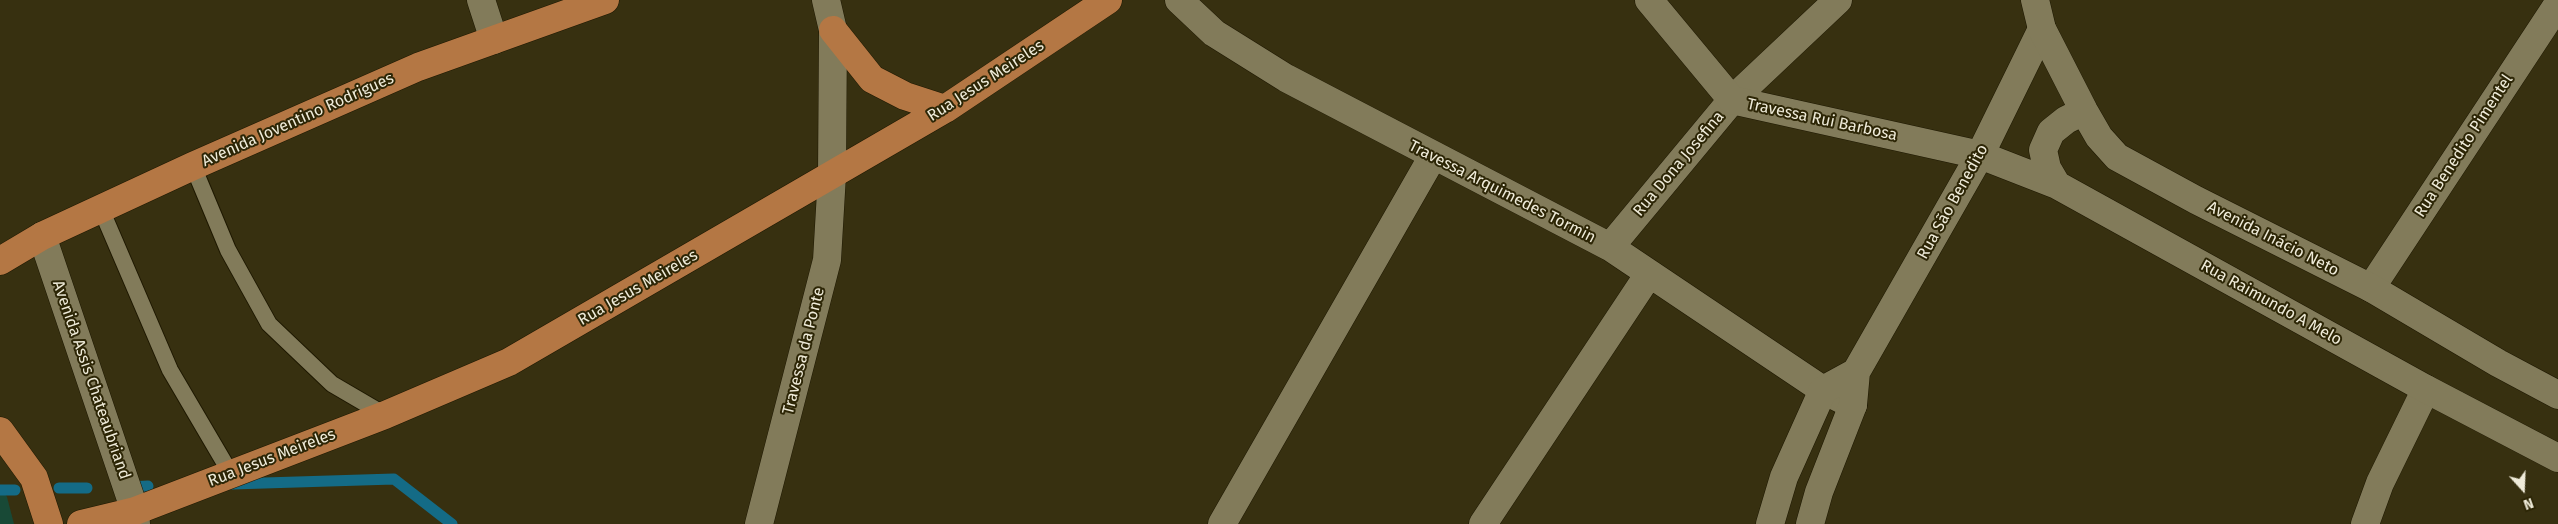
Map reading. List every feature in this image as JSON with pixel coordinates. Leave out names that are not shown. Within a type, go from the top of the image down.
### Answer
[{"type":"main road","name":"Avenida Joventino Rodrigues","points":[[0,262],[42,236],[193,166],[418,67],[605,0]]},
{"type":"main road","name":"Rua Jesus Meireles","points":[[81,524],[135,517],[231,474],[385,415],[509,362],[945,109],[1108,0]]},
{"type":"main road","points":[[833,30],[872,79],[905,96],[945,109]]},
{"type":"main road","points":[[0,431],[34,478],[49,524]]},
{"type":"street","points":[[481,0],[494,40]]},
{"type":"street","name":"Travessa da Ponte","points":[[759,524],[827,260],[832,175],[833,30],[826,0]]},
{"type":"street","name":"Travessa Arquimedes Tormin","points":[[1179,0],[1214,33],[1286,78],[1610,247],[1822,390],[1852,405]]},
{"type":"street","name":"Travessa Rui Barbosa","points":[[1649,0],[1732,100],[1980,155]]},
{"type":"street","name":"Rua Dona Josefina","points":[[1610,247],[1732,100],[1838,0]]},
{"type":"street","name":"Avenida Inácio Neto","points":[[2036,0],[2042,29],[2084,111],[2099,137],[2117,157],[2196,200],[2371,288],[2498,364],[2558,395]]},
{"type":"street","name":"Rua Benedito Pimentel","points":[[2371,288],[2558,4]]},
{"type":"street","name":"Rua São Benedito","points":[[1810,524],[1819,492],[1852,405],[1856,372],[1980,155],[2042,29]]},
{"type":"street","points":[[2057,185],[2047,168],[2043,150],[2051,132],[2066,120],[2084,111]]},
{"type":"street","name":"Rua Raimundo A Melo","points":[[1980,155],[2057,185],[2426,389],[2558,458]]},
{"type":"street","points":[[1222,524],[1433,156]]},
{"type":"street","name":"Avenida Assis Chateaubriand","points":[[42,236],[135,517]]},
{"type":"street","points":[[1483,524],[1649,274]]},
{"type":"street","points":[[1770,524],[1784,477],[1822,390],[1856,372]]},
{"type":"street","points":[[2365,524],[2380,483],[2426,389]]},
{"type":"lane","points":[[193,166],[228,250],[269,324],[332,384],[385,415]]},
{"type":"lane","points":[[101,209],[170,370],[231,474]]},
{"type":"green space","points":[[0,486],[7,497],[14,524],[0,524]]},
{"type":"waterway","points":[[232,484],[394,479],[452,524]]},
{"type":"waterway","points":[[130,487],[148,486]]},
{"type":"waterway","points":[[59,488],[87,488]]},
{"type":"waterway","points":[[0,490],[15,490]]}]
